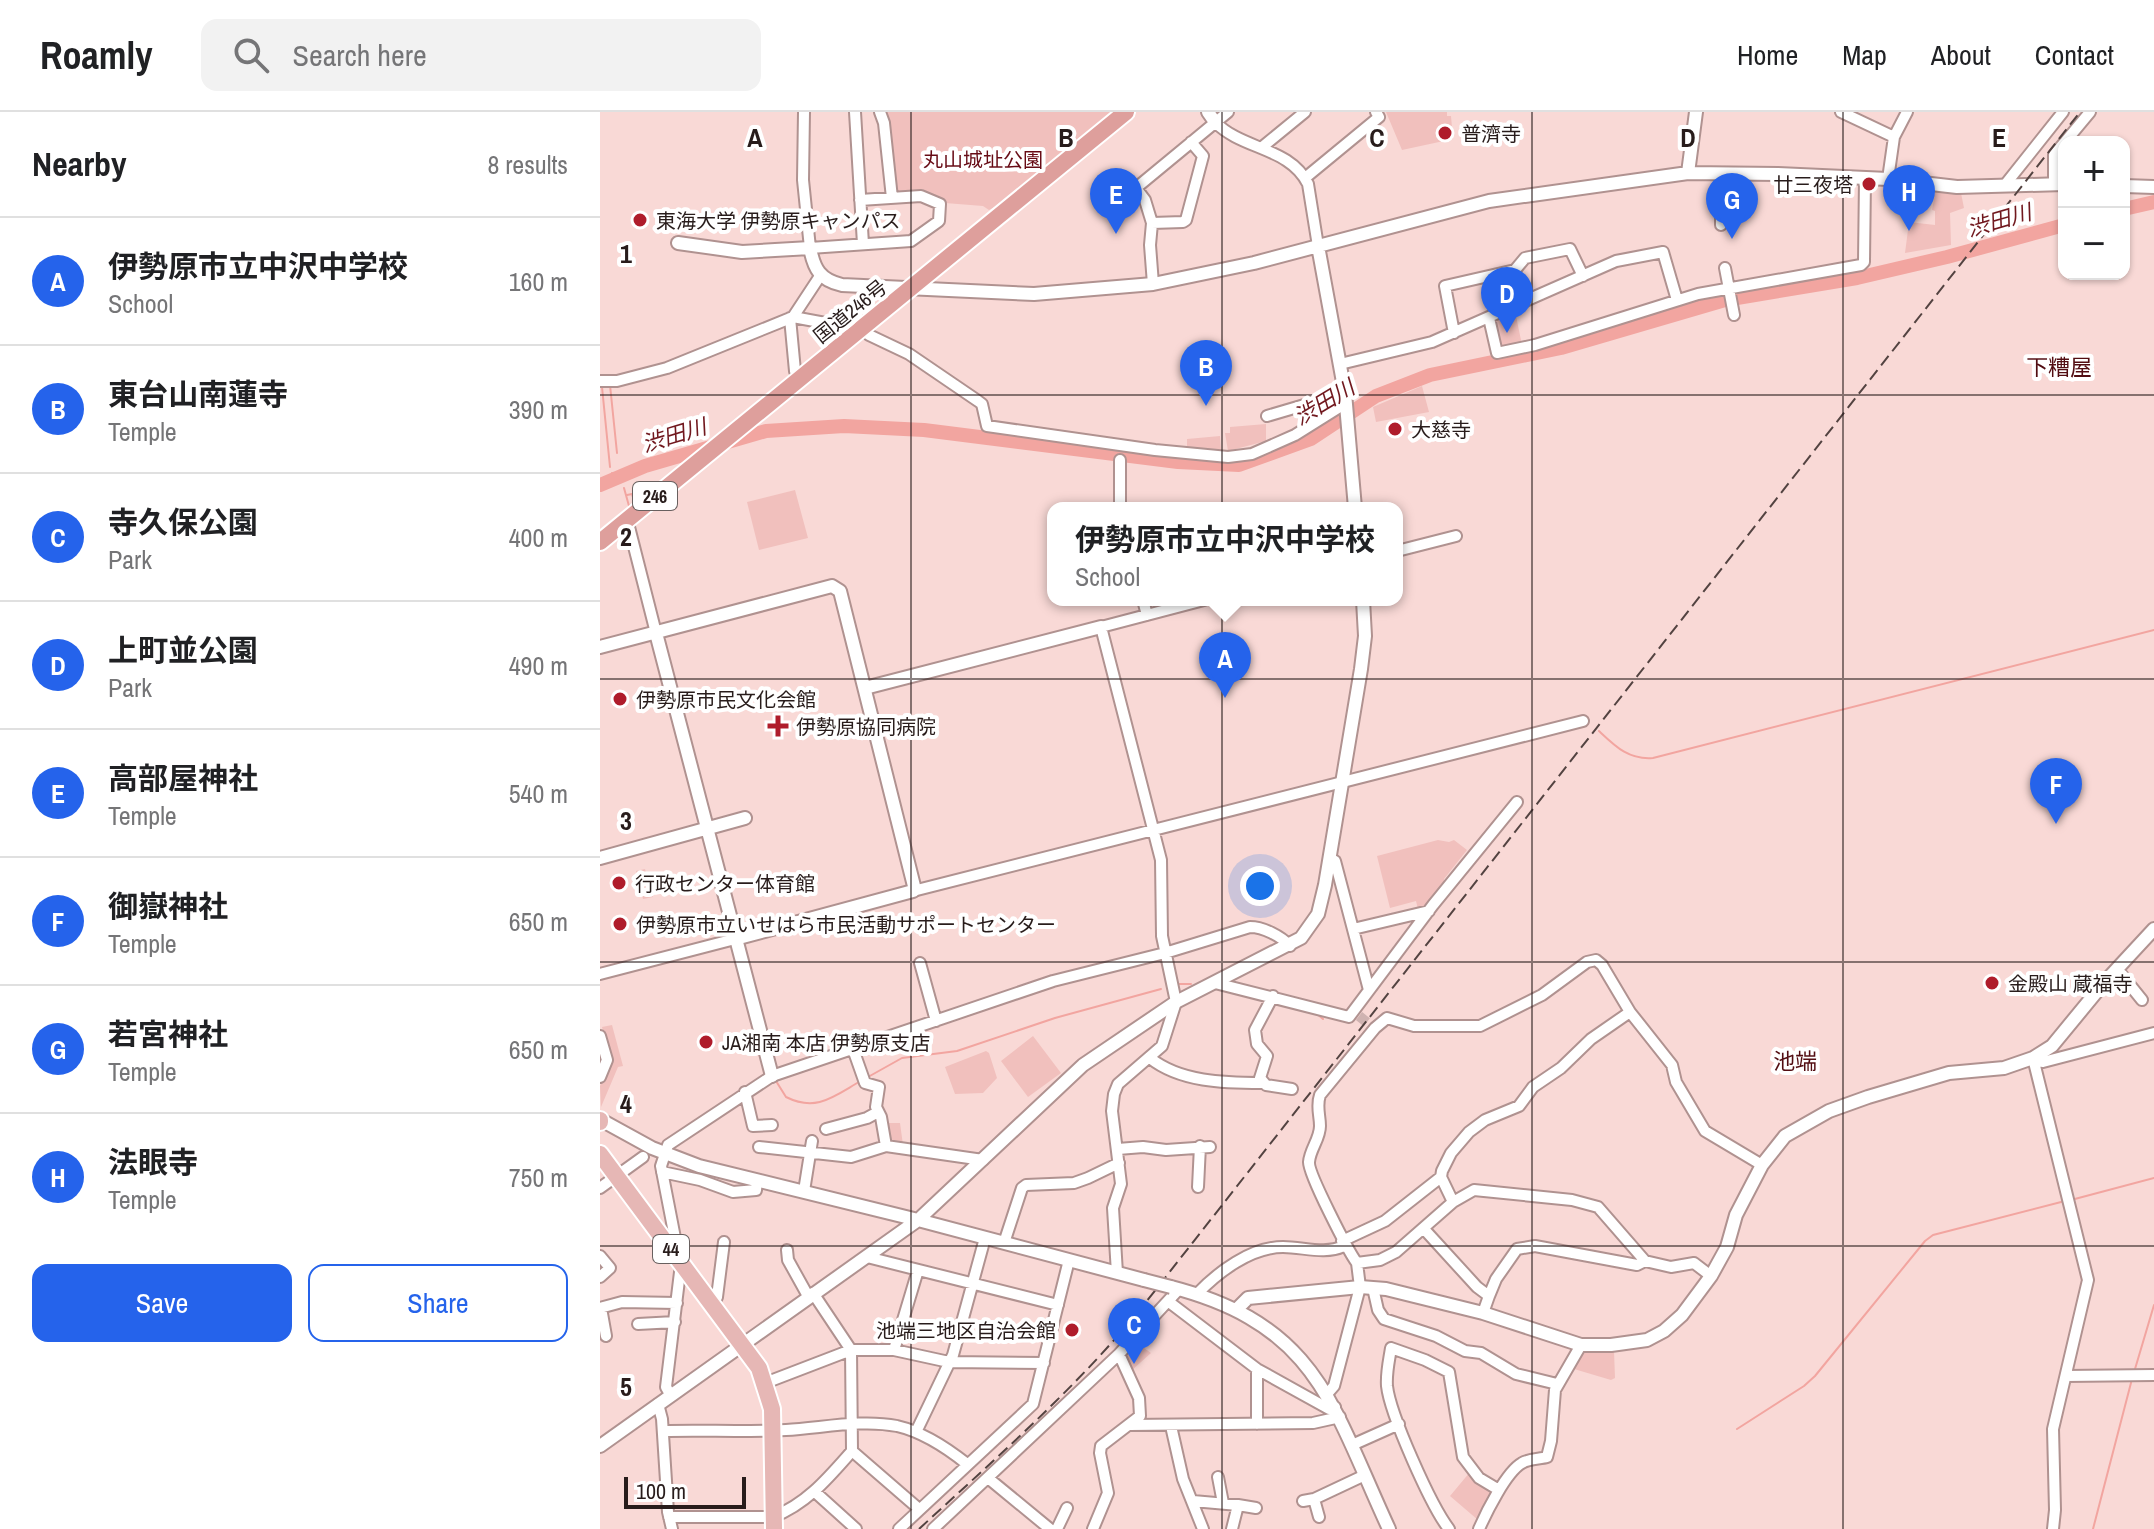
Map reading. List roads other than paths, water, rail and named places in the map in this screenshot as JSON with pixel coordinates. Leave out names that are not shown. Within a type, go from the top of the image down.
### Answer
[{"type":"highway","name":"国道246号","points":[[600,542],[1126,112]]},
{"type":"main road","name":"44","points":[[600,1154],[759,1368],[772,1409],[774,1523]]},
{"type":"street","points":[[804,112],[803,180],[810,248],[813,264],[820,276],[842,285],[909,289],[1034,294],[1153,284],[1201,276],[1489,201],[1688,173],[1888,179],[1957,187],[2058,184]]},
{"type":"street","points":[[855,112],[863,244]]},
{"type":"street","points":[[880,112],[884,123],[892,198]]},
{"type":"street","points":[[1153,284],[1152,223],[1145,200],[1136,188],[1191,142],[1212,117],[1228,112]]},
{"type":"street","points":[[1261,148],[1305,112]]},
{"type":"street","points":[[1305,178],[1379,117],[1376,112]]},
{"type":"street","points":[[1688,173],[1696,112]]},
{"type":"street","points":[[1841,112],[1894,137]]},
{"type":"street","points":[[1888,179],[1894,137],[1907,112]]},
{"type":"street","points":[[2004,186],[2063,112]]},
{"type":"street","points":[[2069,136],[2090,112]]},
{"type":"street","points":[[1212,117],[1236,139],[1286,159],[1308,184],[1346,401],[1354,502]]},
{"type":"street","points":[[1152,223],[1186,220],[1203,156],[1191,142]]},
{"type":"street","points":[[2058,150],[2054,155],[2058,178]]},
{"type":"street","points":[[1721,175],[1721,225]]},
{"type":"street","points":[[1489,318],[1497,353],[1535,345],[1677,300],[1861,265],[1864,262],[1865,179]]},
{"type":"street","points":[[2130,186],[2154,187]]},
{"type":"street","points":[[678,243],[742,252],[917,240],[939,221],[939,202],[921,196],[860,200]]},
{"type":"street","points":[[1454,333],[1445,286],[1515,270],[1525,258],[1570,249],[1583,276]]},
{"type":"street","points":[[1340,364],[1432,342],[1616,261],[1663,252],[1677,300]]},
{"type":"street","points":[[1725,268],[1734,315]]},
{"type":"street","points":[[600,381],[617,381],[667,368],[791,317],[820,276]]},
{"type":"street","points":[[791,317],[847,327]]},
{"type":"street","points":[[791,317],[795,371],[799,379]]},
{"type":"street","points":[[869,335],[909,354],[982,404],[987,426],[1122,446],[1213,457],[1243,456],[1295,435],[1346,401]]},
{"type":"street","points":[[1267,416],[1346,401]]},
{"type":"street","points":[[1120,460],[1120,502]]},
{"type":"street","points":[[627,519],[772,1076]]},
{"type":"street","points":[[1403,549],[1456,536]]},
{"type":"street","points":[[600,647],[834,586],[840,591],[913,891]]},
{"type":"street","points":[[1145,606],[1147,615]]},
{"type":"street","points":[[865,688],[1181,606]]},
{"type":"street","points":[[600,1446],[918,1220],[1083,1065],[1176,1002],[1290,946],[1307,932],[1318,914],[1329,858],[1361,669],[1365,636],[1363,606]]},
{"type":"street","points":[[1101,627],[1161,860],[1161,919],[1176,1002],[1162,1046],[1118,1084],[1114,1094],[1112,1111],[1121,1184],[1113,1208],[1117,1273]]},
{"type":"street","points":[[600,974],[1583,721]]},
{"type":"street","points":[[1215,983],[1273,996],[1334,1015],[1349,1017],[1356,1014],[1369,990],[1517,802]]},
{"type":"street","points":[[600,858],[745,818]]},
{"type":"street","points":[[1329,858],[1335,861],[1369,990]]},
{"type":"street","points":[[1353,929],[1429,911]]},
{"type":"street","points":[[670,1247],[676,1243],[661,1166],[668,1145],[772,1076],[1053,981],[1165,953],[1254,926],[1290,946]]},
{"type":"street","points":[[1236,1310],[1248,1298],[1366,1288],[1412,1294],[1581,1345],[1636,1342],[1655,1336],[1688,1310],[1711,1276],[1724,1255],[1736,1215],[1762,1165],[1793,1130],[1849,1103],[1949,1073],[2004,1068],[2033,1058],[2052,1046],[2154,929]]},
{"type":"street","points":[[1557,1384],[1516,1374],[1481,1353],[1465,1351],[1436,1336],[1384,1319],[1366,1288],[1357,1263],[1343,1244],[1328,1205],[1311,1176],[1309,1164],[1318,1138],[1320,1095],[1372,1026],[1387,1018],[1414,1026],[1480,1026],[1542,995],[1587,962],[1596,960],[1630,1012],[1672,1065],[1676,1082],[1705,1131],[1762,1165]]},
{"type":"street","points":[[920,963],[936,1021]]},
{"type":"street","points":[[2117,969],[2142,1000]]},
{"type":"street","points":[[1262,1083],[1267,1056],[1257,1044],[1255,1030],[1273,996]]},
{"type":"street","points":[[1197,1294],[1246,1256],[1282,1247],[1315,1251],[1343,1244],[1385,1221],[1441,1177],[1451,1153],[1469,1132],[1485,1120],[1519,1106],[1533,1087],[1561,1068],[1591,1039],[1630,1012]]},
{"type":"street","points":[[2033,1058],[2043,1062],[2154,1033]]},
{"type":"street","points":[[600,1036],[607,1060],[600,1077]]},
{"type":"street","points":[[853,1049],[863,1080],[879,1087],[876,1107],[886,1146]]},
{"type":"street","points":[[1150,1058],[1161,1067],[1193,1077],[1292,1089]]},
{"type":"street","points":[[2033,1058],[2088,1280],[2053,1429],[2053,1529]]},
{"type":"street","points":[[745,1092],[748,1127],[772,1125]]},
{"type":"street","points":[[826,1129],[878,1112]]},
{"type":"street","points":[[600,1121],[664,1154],[699,1166],[1175,1288],[1236,1310],[1265,1327],[1313,1373],[1337,1412],[1389,1529]]},
{"type":"street","points":[[804,1191],[812,1141]]},
{"type":"street","points":[[759,1147],[851,1157],[886,1146],[983,1160]]},
{"type":"street","points":[[1118,1149],[1143,1147],[1166,1150],[1205,1146],[1198,1187]]},
{"type":"street","points":[[600,1188],[643,1157]]},
{"type":"street","points":[[1004,1243],[1022,1188],[1026,1185],[1074,1183],[1119,1163]]},
{"type":"street","points":[[662,1172],[700,1180],[733,1192],[756,1190],[757,1180]]},
{"type":"street","points":[[1441,1177],[1453,1202]]},
{"type":"street","points":[[1357,1263],[1380,1260],[1396,1252],[1453,1202],[1474,1190],[1572,1200],[1598,1207],[1645,1261],[1671,1267],[1694,1263],[1711,1276]]},
{"type":"street","points":[[1424,1229],[1489,1296]]},
{"type":"street","points":[[916,1432],[953,1355],[985,1238]]},
{"type":"street","points":[[713,1304],[717,1297],[724,1242]]},
{"type":"street","points":[[1483,1313],[1496,1279],[1517,1249],[1535,1246],[1637,1265],[1645,1261]]},
{"type":"street","points":[[669,1517],[774,1523],[815,1492],[852,1451],[851,1350],[810,1295],[788,1260],[787,1250]]},
{"type":"street","points":[[600,1256],[610,1268],[600,1277]]},
{"type":"street","points":[[867,1257],[1058,1305]]},
{"type":"street","points":[[899,1529],[1033,1404],[1069,1260]]},
{"type":"street","points":[[671,1396],[666,1387],[680,1272],[685,1267]]},
{"type":"street","points":[[894,1350],[918,1270]]},
{"type":"street","points":[[933,1529],[1119,1354],[1169,1302],[1175,1288]]},
{"type":"street","points":[[1327,1394],[1334,1386],[1366,1288]]},
{"type":"street","points":[[606,1336],[600,1308],[631,1301],[677,1303]]},
{"type":"street","points":[[1169,1302],[1257,1369],[1302,1396],[1337,1412]]},
{"type":"street","points":[[638,1324],[675,1322]]},
{"type":"street","points":[[1479,1529],[1499,1490],[1523,1462],[1547,1457],[1557,1384],[1581,1345]]},
{"type":"street","points":[[1449,1529],[1427,1490],[1387,1387],[1391,1348],[1449,1372],[1463,1457],[1479,1478],[1499,1490]]},
{"type":"street","points":[[765,1383],[851,1350],[894,1350],[949,1362],[1044,1363]]},
{"type":"street","points":[[1093,1529],[1108,1493],[1101,1446],[1140,1416],[1139,1398],[1119,1354]]},
{"type":"street","points":[[1257,1369],[1257,1424]]},
{"type":"street","points":[[2066,1376],[2154,1375]]},
{"type":"street","points":[[658,1404],[672,1529]]},
{"type":"street","points":[[1130,1425],[1313,1423],[1337,1412]]},
{"type":"street","points":[[1352,1445],[1399,1424]]},
{"type":"street","points":[[663,1431],[897,1426],[916,1432],[951,1451],[967,1464]]},
{"type":"street","points":[[1171,1426],[1183,1479],[1203,1529]]},
{"type":"street","points":[[852,1451],[919,1509]]},
{"type":"street","points":[[1319,1517],[1308,1500],[1365,1475]]},
{"type":"street","points":[[1218,1477],[1223,1503]]},
{"type":"street","points":[[988,1478],[1050,1529]]},
{"type":"street","points":[[815,1492],[856,1529]]},
{"type":"street","points":[[1193,1501],[1256,1508]]},
{"type":"street","points":[[1232,1529],[1238,1505]]},
{"type":"street","points":[[1057,1529],[1067,1508]]},
{"type":"waterway","name":"渋田川","points":[[2128,208],[2154,202]]},
{"type":"waterway","name":"渋田川","points":[[600,485],[645,466],[766,431],[844,426],[924,430],[1178,462],[1239,465],[1311,439],[1376,396],[1430,375],[1561,348],[1725,300],[1857,278],[2058,227]]},
{"type":"waterway","points":[[610,385],[617,453]]},
{"type":"waterway","points":[[602,387],[610,467]]},
{"type":"waterway","name":"渋田川","points":[[612,473],[615,478]]},
{"type":"waterway","points":[[624,488],[629,506]]},
{"type":"waterway","points":[[627,495],[632,494],[634,501]]},
{"type":"waterway","points":[[1599,731],[1630,755],[1653,758],[2154,630]]},
{"type":"waterway","points":[[1179,984],[1191,984]]},
{"type":"waterway","points":[[868,1077],[902,1058],[957,1051],[1055,1018],[1161,989]]},
{"type":"waterway","points":[[1316,1013],[1323,1019]]},
{"type":"waterway","points":[[776,1081],[786,1097],[806,1103],[824,1101],[859,1082]]},
{"type":"waterway","points":[[2071,1200],[2154,1178]]},
{"type":"waterway","points":[[1737,1429],[1815,1376],[1933,1235],[2065,1201]]},
{"type":"waterway","points":[[2135,1369],[2154,1305]]},
{"type":"waterway","points":[[2093,1529],[2132,1379]]},
{"type":"tunnel","points":[[1359,1016],[1369,1024]]},
{"type":"railway","points":[[919,1529],[1060,1397],[1139,1311],[2080,112]]},
{"type":"place","name":"普濟寺","points":[[1445,133]]},
{"type":"place","name":"廿三夜塔","points":[[1869,184]]},
{"type":"place","name":"東海大学 伊勢原キャンパス","points":[[640,220]]},
{"type":"place","name":"法眼寺","points":[[1909,231]]},
{"type":"place","name":"高部屋神社","points":[[1116,234]]},
{"type":"place","name":"若宮神社","points":[[1732,239]]},
{"type":"place","name":"上町並公園","points":[[1507,333]]},
{"type":"place","name":"東台山南蓮寺","points":[[1206,406]]},
{"type":"place","name":"大慈寺","points":[[1395,429]]},
{"type":"place","name":"伊勢原市立中沢中学校","points":[[1225,698]]},
{"type":"place","name":"伊勢原市民文化会館","points":[[620,699]]},
{"type":"place","name":"伊勢原協同病院","points":[[778,726]]},
{"type":"place","name":"御嶽神社","points":[[2056,824]]},
{"type":"place","name":"行政センター体育館","points":[[619,883]]},
{"type":"place","name":"伊勢原市立いせはら市民活動サポートセンター","points":[[620,924]]},
{"type":"place","name":"金殿山 蔵福寺","points":[[1992,983]]},
{"type":"place","name":"JA湘南 本店 伊勢原支店","points":[[706,1042]]},
{"type":"place","name":"池端三地区自治会館","points":[[1072,1330]]},
{"type":"place","name":"寺久保公園","points":[[1134,1364]]},
{"type":"district","name":"下糟屋","points":[[2059,367]]},
{"type":"district","name":"池端","points":[[1795,1061]]},
{"type":"park label","name":"丸山城址公園","points":[[983,159]]}]
